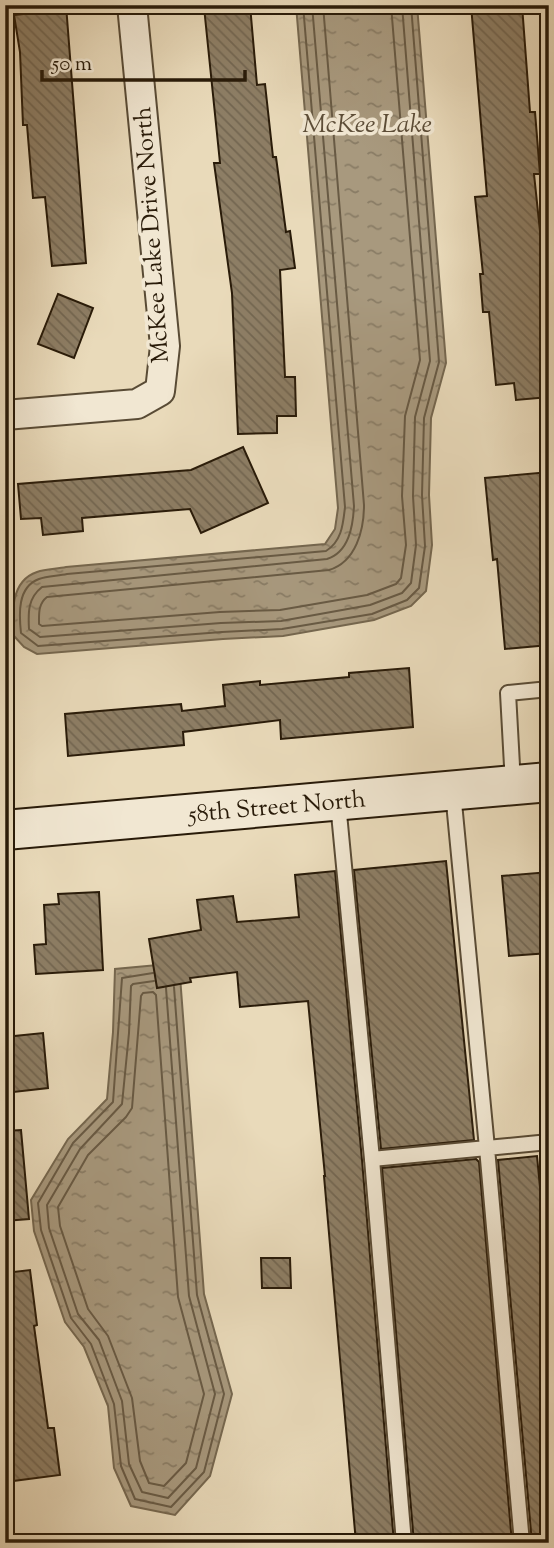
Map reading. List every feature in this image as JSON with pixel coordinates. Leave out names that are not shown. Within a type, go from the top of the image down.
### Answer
[{"type":"street","name":"McKee Lake Drive North","points":[[5,415],[137,404],[160,391],[165,346],[132,5]]},
{"type":"street","name":"58th Street North","points":[[5,831],[531,784]]},
{"type":"lane","points":[[531,784],[508,693],[549,689]]},
{"type":"lane","points":[[453,791],[522,1543]]},
{"type":"lane","points":[[338,801],[372,1159],[404,1543]]},
{"type":"lane","points":[[372,1159],[549,1142]]},
{"type":"water","name":"McKee Lake","points":[[296,5],[417,5],[446,363],[431,418],[429,495],[432,545],[426,591],[411,606],[374,620],[283,636],[37,654],[24,647],[14,636],[13,618],[17,590],[28,576],[37,572],[66,567],[325,544],[335,529],[338,508]]},
{"type":"water","points":[[179,963],[204,1294],[232,1394],[210,1476],[175,1515],[131,1506],[114,1468],[108,1406],[84,1347],[65,1322],[34,1231],[31,1200],[68,1139],[107,1099],[115,969]]},
{"type":"building","points":[[31,5],[66,5],[86,263],[52,266],[45,197],[33,198],[27,125],[23,125],[20,52],[14,15],[32,13]]},
{"type":"building","points":[[250,5],[257,85],[265,84],[273,157],[276,157],[286,232],[290,231],[295,268],[280,270],[285,377],[295,377],[296,416],[277,416],[277,433],[238,434],[232,293],[214,163],[220,163],[204,7]]},
{"type":"building","points":[[471,5],[522,5],[530,112],[535,112],[540,174],[534,174],[544,269],[549,269],[549,326],[545,327],[549,397],[516,400],[514,383],[496,385],[489,312],[483,312],[480,274],[483,274],[475,197],[487,196]]},
{"type":"building","points":[[58,294],[93,308],[74,358],[38,344]]},
{"type":"building","points":[[243,447],[268,503],[201,533],[190,509],[82,518],[83,531],[43,535],[41,518],[21,519],[18,484],[191,470]]},
{"type":"building","points":[[549,472],[549,645],[505,649],[497,559],[493,560],[485,478]]},
{"type":"building","points":[[409,668],[413,727],[281,739],[280,720],[183,732],[184,745],[68,756],[65,714],[181,704],[182,711],[225,706],[223,685],[260,681],[260,685],[349,677],[349,673]]},
{"type":"building","points":[[446,861],[474,1140],[381,1149],[354,870]]},
{"type":"building","points":[[335,871],[394,1543],[356,1543],[308,1001],[240,1007],[237,972],[190,978],[191,982],[157,988],[149,939],[201,930],[197,900],[233,896],[237,922],[299,917],[295,875]]},
{"type":"building","points":[[549,872],[549,953],[509,956],[502,876]]},
{"type":"building","points":[[99,892],[103,970],[36,974],[34,945],[46,944],[44,905],[59,904],[58,894]]},
{"type":"building","points":[[43,1033],[48,1088],[5,1093],[5,1037]]},
{"type":"building","points":[[21,1130],[29,1219],[5,1221],[5,1131]]},
{"type":"building","points":[[537,1156],[549,1281],[549,1543],[532,1543],[498,1160]]},
{"type":"building","points":[[476,1159],[479,1162],[512,1543],[414,1543],[382,1168]]},
{"type":"building","points":[[261,1258],[290,1258],[291,1288],[262,1288]]},
{"type":"building","points":[[30,1270],[37,1325],[34,1326],[48,1428],[54,1428],[60,1475],[5,1482],[5,1434],[13,1433],[5,1373],[5,1273]]}]
